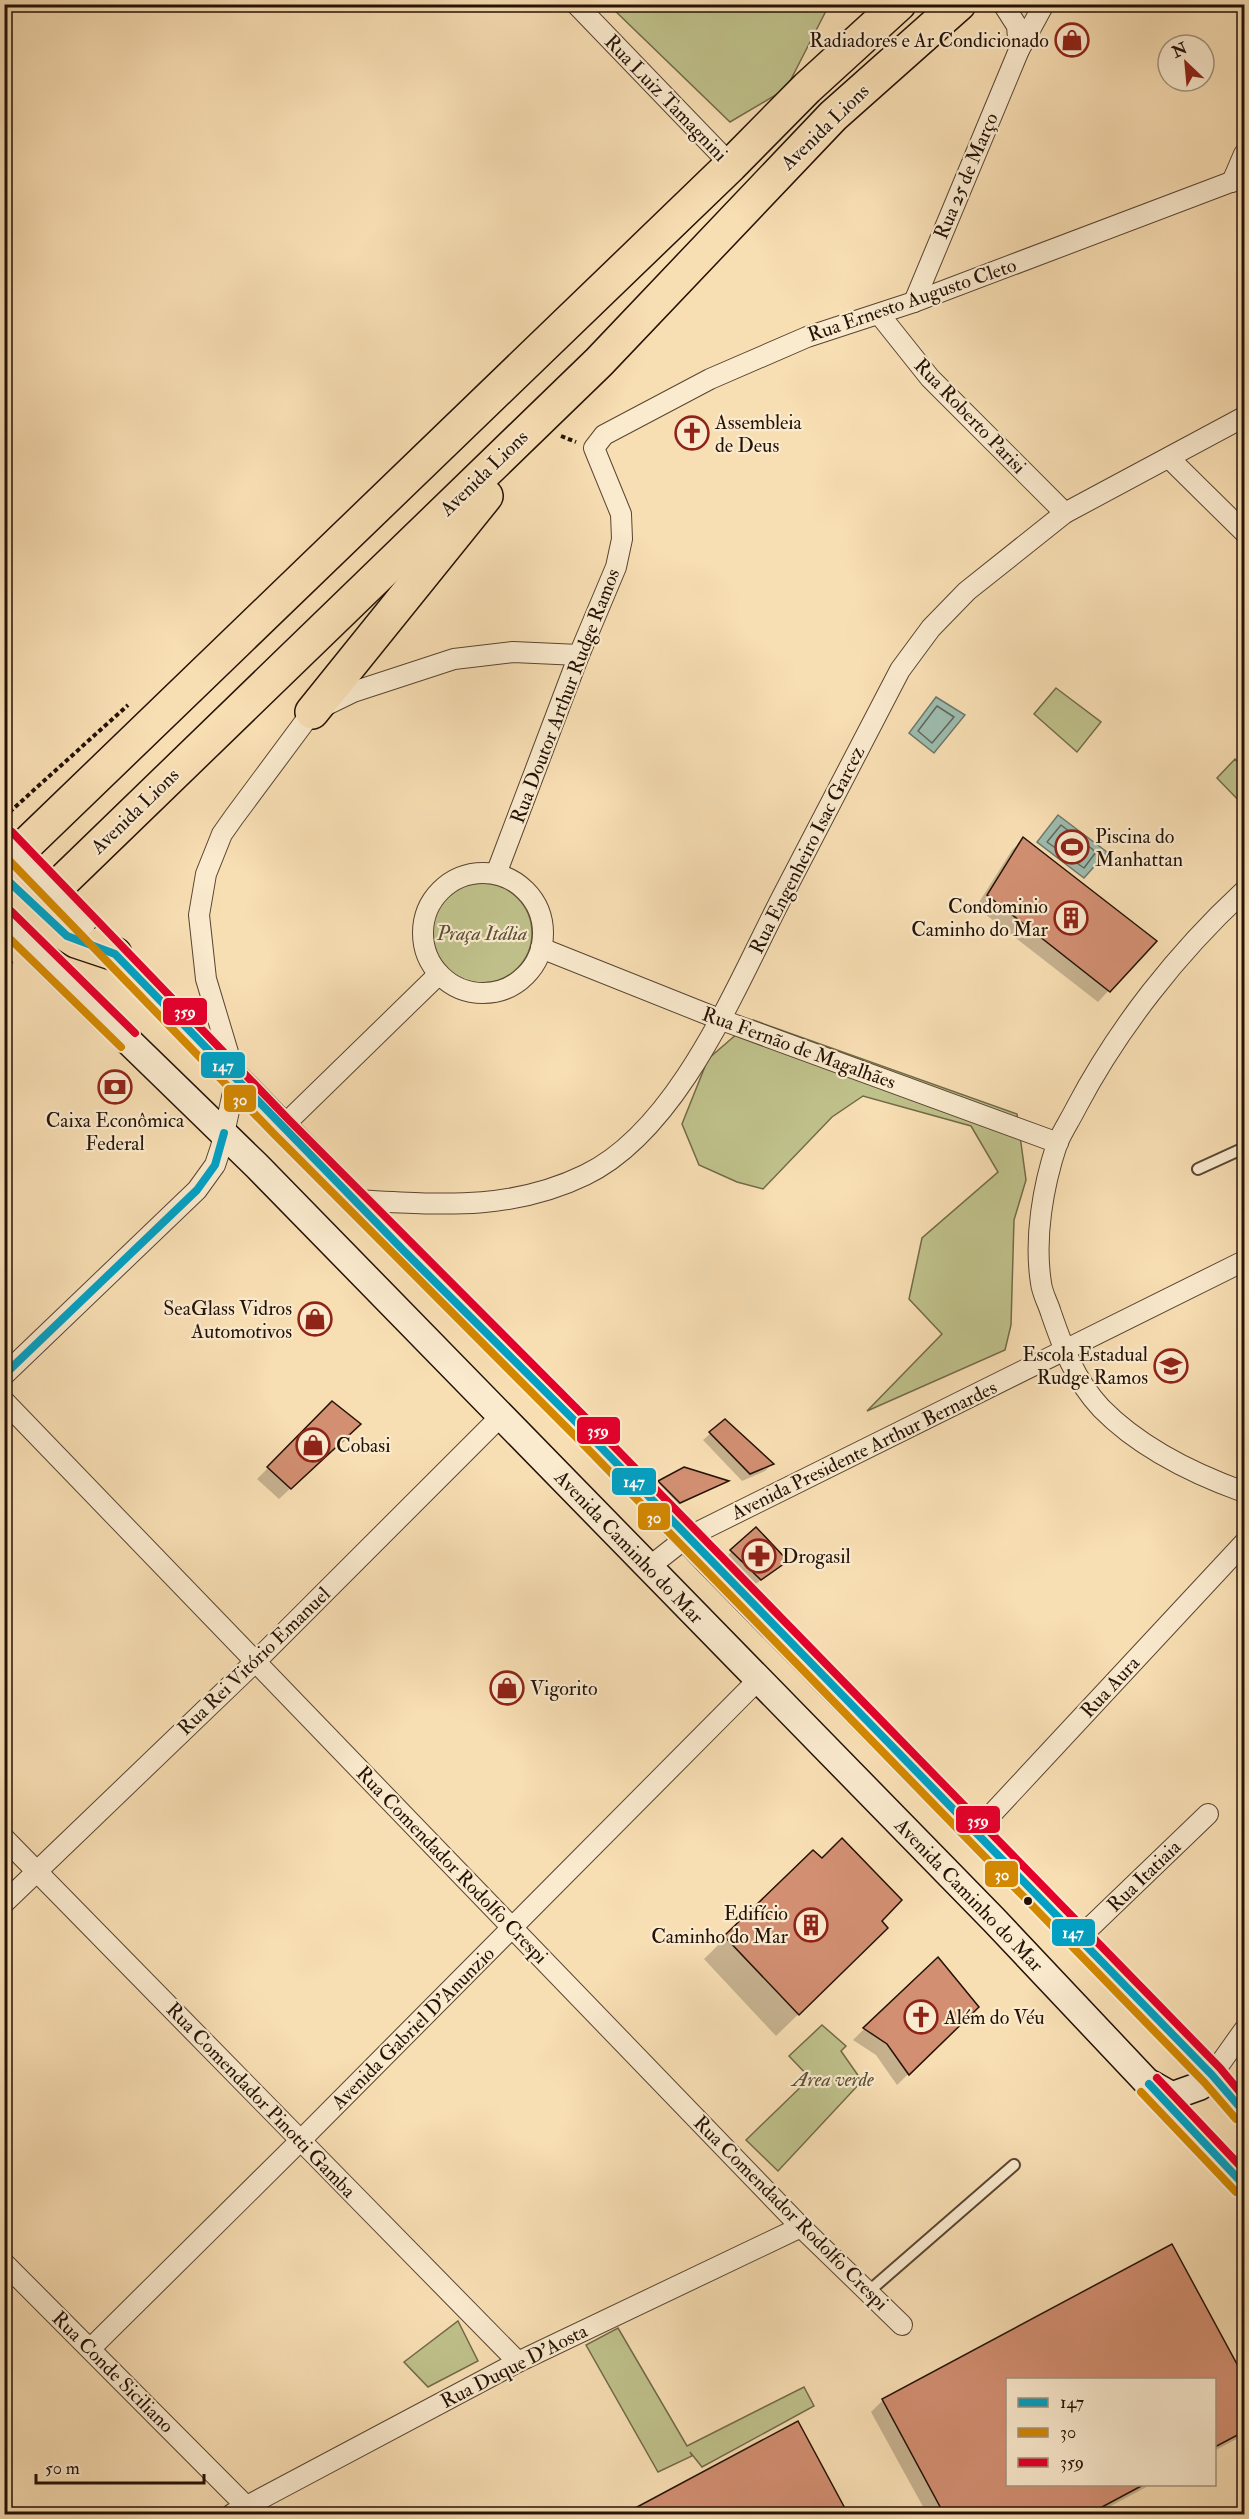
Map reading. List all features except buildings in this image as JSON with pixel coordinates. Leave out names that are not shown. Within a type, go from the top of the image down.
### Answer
[{"type":"highway","name":"Avenida Lions","points":[[6,849],[731,165],[807,88],[899,4]]},
{"type":"highway","name":"Avenida Lions","points":[[4,938],[599,362],[833,116],[959,4]]},
{"type":"highway","points":[[312,712],[418,579],[599,362]]},
{"type":"highway","points":[[4,877],[70,924],[76,941],[115,954]]},
{"type":"main road","points":[[6,849],[70,924]]},
{"type":"main road","name":"Avenida Caminho do Mar","points":[[4,918],[225,1133],[994,1920],[1245,2185]]},
{"type":"main road","points":[[115,954],[282,1127],[589,1435],[686,1538],[1212,2074],[1245,2112]]},
{"type":"main road","points":[[1143,2079],[1172,2096],[1200,2086],[1212,2074]]},
{"type":"street","name":"Rua Luiz Tamagnini","points":[[576,4],[731,165]]},
{"type":"street","points":[[1003,4],[1017,26],[1019,50]]},
{"type":"street","name":"Rua 25 de Março","points":[[914,302],[1019,50],[1044,4]]},
{"type":"street","points":[[1238,180],[1245,154]]},
{"type":"street","name":"Rua Ernesto Augusto Cleto","points":[[594,448],[610,430],[710,379],[807,337],[914,302],[1238,180]]},
{"type":"street","name":"Rua Roberto Parisi","points":[[879,314],[930,378],[1065,513]]},
{"type":"street","name":"Rua Engenheiro Isac Garcez","points":[[354,1200],[475,1204],[536,1194],[586,1175],[615,1157],[660,1113],[719,1019],[900,670],[931,628],[967,591],[1065,513],[1245,417]]},
{"type":"street","name":"Rua Doutor Arthur Rudge Ramos","points":[[496,874],[579,655],[611,582],[622,539],[619,508],[594,448]]},
{"type":"street","points":[[1169,458],[1245,532]]},
{"type":"street","points":[[4,1375],[197,1190],[215,1165],[225,1133],[236,1079],[206,979],[200,933],[201,895],[206,874],[222,834],[312,712],[390,678],[453,659],[513,652],[579,655]]},
{"type":"street","points":[[477,873],[496,874],[514,881],[529,893],[538,910],[543,928],[541,948],[534,965],[522,979],[497,990],[470,992],[453,985],[439,974],[428,958],[423,940],[424,921],[431,903],[442,889],[458,878],[477,873]]},
{"type":"street","points":[[1245,891],[1215,918],[1141,1008],[1089,1083],[1058,1143],[1038,1239],[1041,1284],[1064,1351],[1079,1381],[1102,1408],[1128,1431],[1175,1461],[1245,1492]]},
{"type":"street","name":"Rua Fernão de Magalhães","points":[[541,948],[719,1019],[1058,1143]]},
{"type":"street","points":[[282,1127],[439,974]]},
{"type":"street","name":"Avenida Presidente Arthur Bernardes","points":[[649,1567],[686,1538],[1245,1260]]},
{"type":"street","name":"Rua Comendador Rodolfo Crespi","points":[[4,1401],[801,2227],[902,2325]]},
{"type":"street","name":"Rua Rei Vitório Emanuel","points":[[4,1903],[255,1662],[501,1416]]},
{"type":"street","name":"Rua Aura","points":[[975,1832],[1245,1543]]},
{"type":"street","name":"Avenida Gabriel D'Anunzio","points":[[91,2348],[513,1928],[759,1679]]},
{"type":"street","name":"Rua Itatiaia","points":[[1079,1938],[1208,1814]]},
{"type":"street","name":"Rua Comendador Pinotti Gamba","points":[[4,1838],[518,2362]]},
{"type":"street","points":[[1212,2074],[1245,2030]]},
{"type":"street","name":"Rua Duque D'Aosta","points":[[239,2511],[518,2362],[801,2227]]},
{"type":"street","name":"Rua Conde Siciliano","points":[[4,2264],[91,2348],[239,2511]]},
{"type":"lane","points":[[1198,1169],[1245,1148]]},
{"type":"lane","points":[[868,2292],[1014,2165]]},
{"type":"path","points":[[543,429],[594,448]]},
{"type":"green space","points":[[609,5],[829,5],[786,89],[730,122]]},
{"type":"green space","points":[[1056,688],[1101,722],[1077,752],[1034,714]]},
{"type":"green space","points":[[1235,759],[1244,768],[1244,806],[1217,778]]},
{"type":"green space","name":"Praça Itália","points":[[482,883],[501,886],[518,897],[529,914],[532,933],[529,952],[518,969],[501,980],[482,983],[463,980],[446,969],[435,952],[432,933],[435,914],[446,897],[463,886]]},
{"type":"green space","points":[[753,1020],[1017,1114],[1026,1180],[1014,1220],[1011,1325],[1005,1350],[867,1411],[942,1334],[909,1299],[922,1238],[998,1172],[971,1126],[863,1096],[832,1117],[763,1189],[737,1182],[699,1165],[682,1124],[708,1059]]},
{"type":"green space","name":"Area verde","points":[[822,2025],[846,2046],[841,2051],[862,2081],[778,2171],[746,2140],[810,2078],[789,2056]]},
{"type":"green space","points":[[458,2321],[478,2361],[428,2387],[404,2362]]},
{"type":"green space","points":[[618,2328],[687,2446],[804,2387],[814,2406],[702,2467],[690,2452],[692,2456],[658,2472],[586,2345]]},
{"type":"water","points":[[936,697],[965,715],[934,753],[909,733]]},
{"type":"water","name":"Piscina do Manhattan","points":[[1058,815],[1107,852],[1084,878],[1037,842]]},
{"type":"transit line","name":"359","points":[[12,832],[289,1120],[596,1428],[1220,2068],[1244,2097]]},
{"type":"transit line","name":"30","points":[[4,855],[274,1134],[581,1442],[1204,2082],[1236,2119]]},
{"type":"transit line","name":"147","points":[[4,877],[67,936],[115,954],[404,1251],[589,1435],[1212,2075],[1244,2112]]},
{"type":"transit line","name":"359","points":[[11,911],[135,1033]]},
{"type":"transit line","name":"30","points":[[4,933],[121,1047]]},
{"type":"transit line","name":"147","points":[[4,1375],[197,1190],[215,1165],[224,1133]]},
{"type":"transit line","name":"359","points":[[1157,2078],[1244,2170]]},
{"type":"transit line","name":"147","points":[[1149,2084],[1244,2185]]},
{"type":"transit line","name":"30","points":[[1141,2092],[1236,2192]]},
{"type":"place","name":"Radiadores e Ar Condicionado","points":[[1072,40]]},
{"type":"place","name":"Assembleia de Deus","points":[[692,433]]},
{"type":"place","name":"Piscina do Manhattan","points":[[1072,847]]},
{"type":"place","name":"Condominio Caminho do Mar","points":[[1071,918]]},
{"type":"place","name":"Caixa Econômica Federal","points":[[115,1087]]},
{"type":"place","name":"SeaGlass Vidros Automotivos","points":[[315,1319]]},
{"type":"place","name":"Escola Estadual Rudge Ramos","points":[[1171,1366]]},
{"type":"place","name":"Cobasi","points":[[313,1445]]},
{"type":"place","name":"Drogasil","points":[[759,1556]]},
{"type":"place","name":"Vigorito","points":[[507,1688]]},
{"type":"place","name":"Edifício Caminho do Mar","points":[[811,1925]]},
{"type":"place","name":"Além do Véu","points":[[921,2017]]}]
